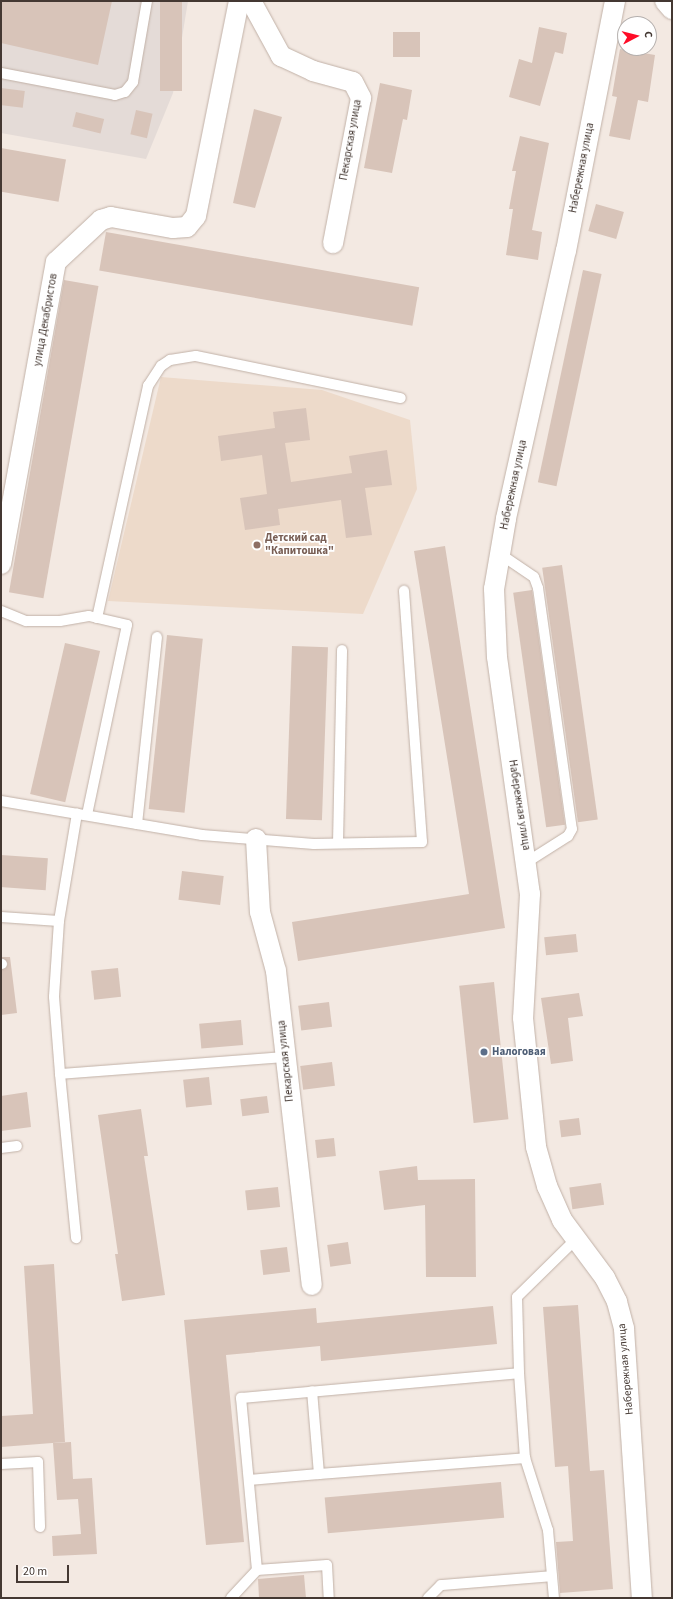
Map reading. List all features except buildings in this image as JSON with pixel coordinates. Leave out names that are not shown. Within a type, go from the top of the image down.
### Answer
[{"type":"street","name":"улица Декабристов","points":[[1,564],[56,262],[101,220],[111,217],[173,228],[187,227],[196,216],[239,1]]},
{"type":"street","name":"Пекарская улица","points":[[251,1],[281,56],[313,71],[353,82],[361,98],[333,243]]},
{"type":"street","name":"Набережная улица","points":[[615,1],[494,589],[496,657],[527,862],[529,929],[523,1018],[535,1140],[547,1186],[562,1220],[605,1278],[617,1302],[624,1329],[642,1598]]},
{"type":"street","points":[[665,1],[672,9]]},
{"type":"street","name":"Пекарская улица","points":[[256,839],[260,912],[276,971],[312,1285]]},
{"type":"lane","points":[[1,72],[115,95],[125,92],[133,82],[147,1]]},
{"type":"lane","points":[[97,618],[148,386],[161,366],[170,360],[196,356],[401,398]]},
{"type":"lane","points":[[500,554],[534,577],[538,588],[572,829],[568,836],[527,862]]},
{"type":"lane","points":[[1,801],[202,835],[338,843],[422,842],[404,591]]},
{"type":"lane","points":[[1,611],[26,620],[43,622],[89,616],[128,626],[82,815],[59,920],[54,997],[76,1238]]},
{"type":"lane","points":[[137,824],[157,637]]},
{"type":"lane","points":[[338,843],[342,650]]},
{"type":"lane","points":[[1,917],[59,920]]},
{"type":"lane","points":[[60,1074],[286,1057]]},
{"type":"lane","points":[[1,1148],[17,1146]]},
{"type":"lane","points":[[554,1598],[548,1530],[525,1458],[519,1372],[517,1297],[576,1239]]},
{"type":"lane","points":[[257,1570],[241,1398],[519,1372]]},
{"type":"lane","points":[[312,1391],[319,1474]]},
{"type":"lane","points":[[249,1480],[525,1458]]},
{"type":"lane","points":[[1,1464],[38,1462],[40,1527]]},
{"type":"lane","points":[[231,1598],[257,1570],[327,1565],[329,1598]]},
{"type":"lane","points":[[428,1598],[442,1585],[552,1576]]},
{"type":"shaded area","points":[[1,1],[188,1],[173,93],[146,159],[1,133]]},
{"type":"shaded area","name":"Детский сад \"Капитошка\"","points":[[161,377],[322,390],[410,420],[417,489],[363,614],[108,601]]},
{"type":"place","name":"Детский сад \"Капитошка\"","points":[[257,545]]},
{"type":"place","name":"Налоговая","points":[[484,1052]]}]
